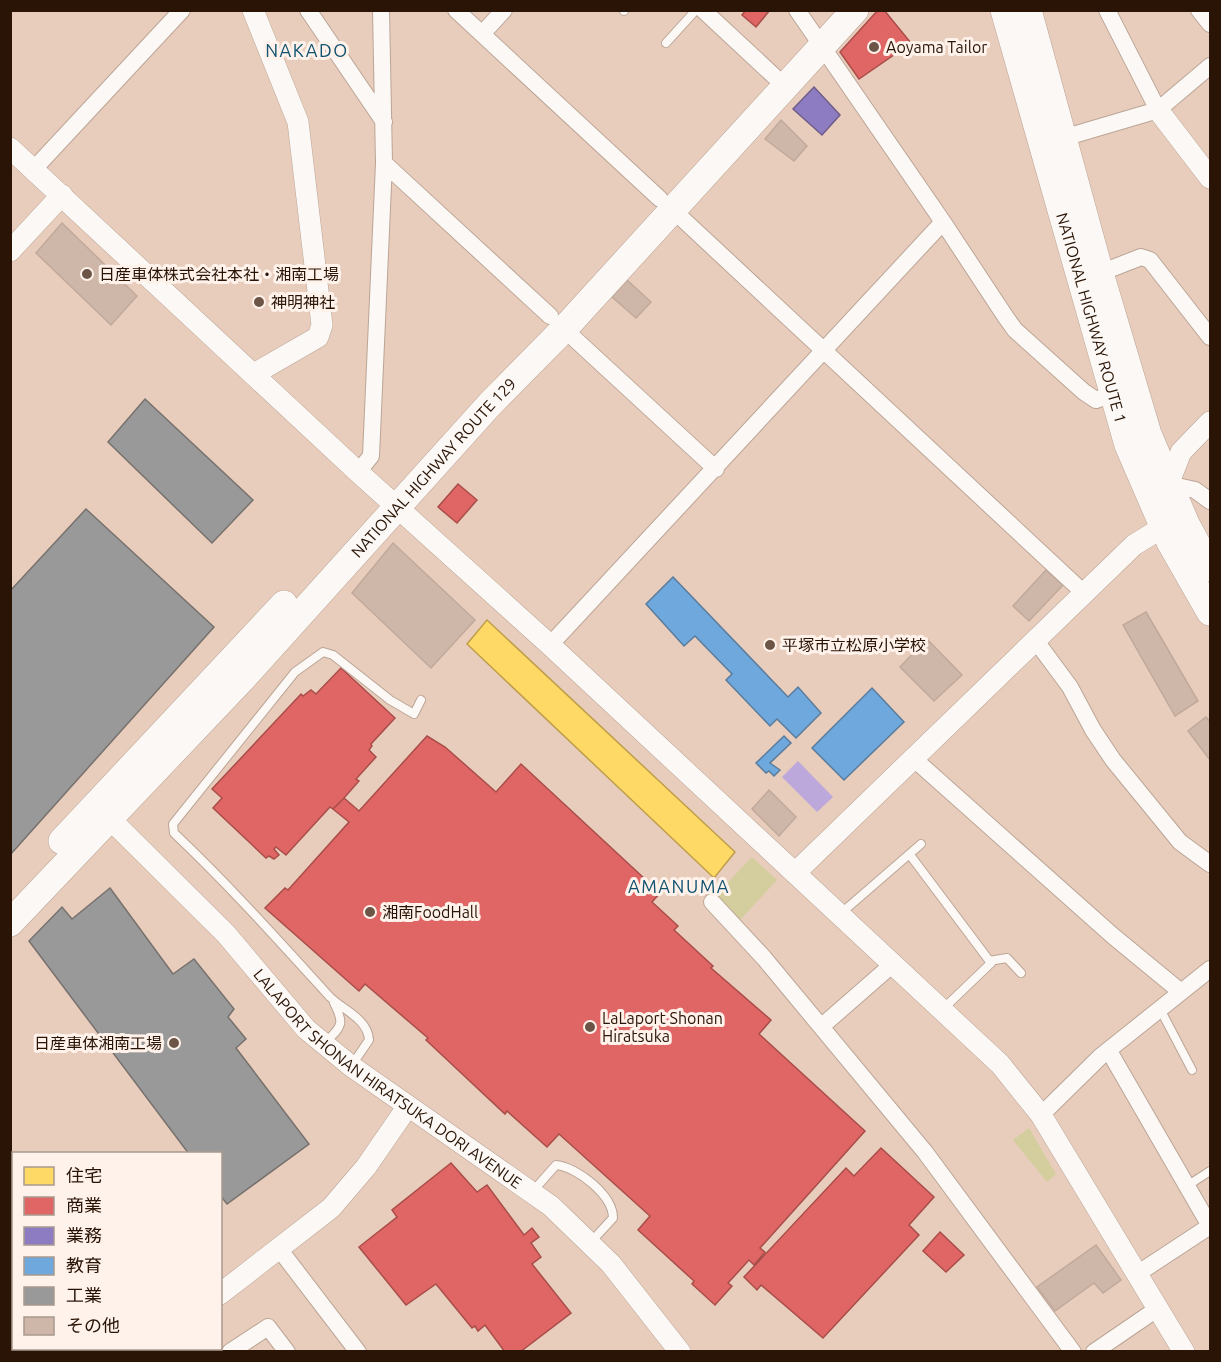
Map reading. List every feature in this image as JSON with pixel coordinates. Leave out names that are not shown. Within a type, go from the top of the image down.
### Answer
[{"type":"highway","name":"NATIONAL HIGHWAY ROUTE 129","points":[[10,897],[243,678],[390,502],[817,41],[836,10]]},
{"type":"highway","name":"NATIONAL HIGHWAY ROUTE 129","points":[[667,205],[775,77],[855,10]]},
{"type":"highway","name":"NATIONAL HIGHWAY ROUTE 1","points":[[1004,10],[1112,394],[1158,473]]},
{"type":"highway","name":"NATIONAL HIGHWAY ROUTE 1","points":[[1028,10],[1100,273],[1148,434],[1158,473],[1163,525],[1210,612]]},
{"type":"highway","name":"NATIONAL HIGHWAY ROUTE 1","points":[[1163,525],[1210,568]]},
{"type":"highway","name":"NATIONAL HIGHWAY ROUTE 129","points":[[10,923],[102,812]]},
{"type":"street","points":[[34,170],[182,10]]},
{"type":"street","points":[[253,10],[298,122],[322,325],[318,337],[254,374]]},
{"type":"street","points":[[308,10],[384,122]]},
{"type":"street","points":[[358,472],[371,456],[384,163],[381,10]]},
{"type":"street","points":[[456,10],[1085,594]]},
{"type":"street","points":[[482,34],[504,10]]},
{"type":"street","points":[[703,10],[775,77]]},
{"type":"street","points":[[797,10],[944,222],[1015,330],[1084,393],[1096,399],[1112,394]]},
{"type":"street","points":[[1107,10],[1158,110],[1210,178]]},
{"type":"street","points":[[1199,10],[1210,24]]},
{"type":"street","points":[[1063,138],[1158,110],[1210,66]]},
{"type":"street","points":[[10,148],[390,502],[550,645],[1000,1064],[1041,1115],[1184,1352]]},
{"type":"street","points":[[384,163],[716,469]]},
{"type":"street","points":[[10,251],[62,195]]},
{"type":"street","points":[[550,645],[944,222]]},
{"type":"street","points":[[1100,273],[1141,257],[1150,260],[1210,337]]},
{"type":"street","points":[[1210,422],[1158,473],[1196,490],[1210,501]]},
{"type":"street","points":[[795,873],[1035,640],[1163,525]]},
{"type":"street","points":[[1035,640],[1070,687],[1093,730],[1113,760],[1180,842],[1210,864]]},
{"type":"street","points":[[913,758],[1113,936],[1181,992]]},
{"type":"street","name":"LALAPORT SHONAN HIRATSUKA DORI AVENUE","points":[[102,812],[226,934],[287,1008],[324,1045],[533,1192],[591,1242],[636,1293],[680,1352]]},
{"type":"street","points":[[712,902],[822,1026],[925,1152],[1073,1352]]},
{"type":"street","points":[[822,1026],[893,964]]},
{"type":"street","points":[[1041,1115],[1109,1050],[1181,992],[1209,974]]},
{"type":"street","points":[[1109,1050],[1210,1226],[1137,1274]]},
{"type":"street","points":[[222,1293],[280,1250],[331,1208],[366,1167],[408,1106]]},
{"type":"street","points":[[280,1250],[358,1352]]},
{"type":"street","points":[[1094,1352],[1157,1309]]},
{"type":"street","points":[[230,1352],[268,1327],[287,1352]]},
{"type":"lane","points":[[666,43],[696,10]]},
{"type":"lane","points":[[351,1066],[369,1040],[369,1033],[351,1012],[333,999],[274,934],[174,833],[173,824],[177,815],[278,696],[295,672],[316,655],[323,652],[333,655],[390,700],[414,714],[421,700]]},
{"type":"lane","points":[[839,915],[921,844]]},
{"type":"lane","points":[[910,855],[991,963],[942,1010]]},
{"type":"lane","points":[[989,961],[1007,958],[1021,973]]},
{"type":"lane","points":[[324,1045],[340,1027],[342,1020],[333,999]]},
{"type":"lane","points":[[1160,1009],[1192,1070]]},
{"type":"lane","points":[[533,1192],[556,1165],[577,1173],[606,1198],[613,1210],[613,1218],[591,1242]]},
{"type":"lane","points":[[1187,1186],[1210,1171]]},
{"type":"shaded area","points":[[798,761],[833,797],[817,812],[782,777]]},
{"type":"shaded area","points":[[752,857],[777,880],[740,920],[714,897]]},
{"type":"shaded area","points":[[1029,1128],[1056,1174],[1047,1182],[1013,1140]]},
{"type":"building: 住宅","points":[[487,620],[735,852],[714,878],[467,644]]},
{"type":"building: 商業","points":[[746,10],[770,10],[756,27],[742,15]]},
{"type":"building: 商業","name":"Aoyama Tailor","points":[[878,10],[884,10],[911,43],[859,79],[840,52]]},
{"type":"building: 商業","points":[[458,484],[477,500],[457,523],[438,507]]},
{"type":"building: 商業","points":[[341,668],[395,718],[371,744],[369,750],[376,757],[356,779],[359,781],[344,798],[333,809],[330,807],[286,855],[276,847],[274,849],[279,855],[274,859],[269,856],[266,858],[213,808],[222,798],[212,789],[301,694],[303,696],[311,690],[316,694]]},
{"type":"building: 商業","name":"LaLaport Shonan Hiratsuka","points":[[427,736],[445,747],[496,792],[521,764],[660,893],[652,902],[678,926],[674,930],[713,966],[711,968],[771,1020],[759,1034],[865,1131],[760,1248],[765,1252],[754,1265],[749,1260],[728,1283],[732,1286],[715,1305],[692,1284],[694,1281],[638,1230],[650,1216],[559,1134],[547,1147],[507,1111],[505,1114],[426,1040],[428,1038],[365,984],[359,991],[265,908],[285,888],[288,890],[349,822],[333,809],[344,798],[359,811]]},
{"type":"building: 商業","points":[[881,1148],[934,1197],[909,1225],[919,1235],[823,1338],[761,1285],[757,1290],[744,1277],[846,1168],[854,1176]]},
{"type":"building: 商業","points":[[451,1163],[477,1192],[487,1185],[524,1235],[532,1228],[539,1237],[531,1243],[541,1257],[532,1264],[571,1313],[520,1352],[505,1352],[485,1325],[478,1331],[475,1326],[472,1328],[436,1284],[406,1305],[359,1247],[397,1217],[392,1210]]},
{"type":"building: 商業","points":[[940,1232],[964,1255],[946,1272],[923,1251]]},
{"type":"building: 業務","points":[[814,87],[840,115],[822,135],[793,109]]},
{"type":"building: 教育","points":[[673,577],[788,697],[798,687],[821,713],[796,738],[777,719],[770,726],[726,680],[732,674],[695,636],[684,646],[646,604]]},
{"type":"building: 教育","points":[[872,688],[904,722],[844,780],[812,748]]},
{"type":"building: 教育","points":[[784,736],[791,743],[770,763],[780,770],[774,776],[769,771],[766,773],[756,763]]},
{"type":"building: 工業","points":[[145,399],[253,500],[212,543],[108,442]]},
{"type":"building: 工業","points":[[86,509],[214,627],[10,855],[10,591]]},
{"type":"building: 工業","name":"日産車体湘南工場","points":[[110,888],[173,974],[194,959],[234,1009],[228,1017],[246,1039],[236,1048],[309,1144],[227,1204],[222,1198],[222,1152],[187,1152],[29,941],[62,907],[72,919]]},
{"type":"building: 工業","points":[[10,1204],[12,1206],[12,1240],[10,1242]]},
{"type":"building: 工業","points":[[51,1350],[95,1350],[93,1352],[49,1352]]},
{"type":"building: その他","points":[[781,120],[807,146],[794,161],[765,139]]},
{"type":"building: その他","name":"日産車体株式会社本社・湘南工場","points":[[62,223],[137,296],[111,325],[36,253]]},
{"type":"building: その他","points":[[627,280],[651,302],[636,318],[612,297]]},
{"type":"building: その他","points":[[393,543],[475,620],[431,668],[352,593]]},
{"type":"building: その他","points":[[1046,570],[1063,585],[1029,621],[1013,606]]},
{"type":"building: その他","points":[[1146,612],[1198,701],[1175,716],[1123,625]]},
{"type":"building: その他","points":[[927,639],[962,675],[934,701],[900,667]]},
{"type":"building: その他","points":[[1206,717],[1210,722],[1210,760],[1188,731]]},
{"type":"building: その他","points":[[769,790],[796,817],[779,836],[752,809]]},
{"type":"building: その他","points":[[1096,1245],[1121,1280],[1103,1293],[1094,1283],[1055,1311],[1037,1287]]},
{"type":"place","name":"Aoyama Tailor","points":[[874,47]]},
{"type":"place","name":"日産車体株式会社本社・湘南工場","points":[[87,274]]},
{"type":"place","name":"神明神社","points":[[259,302]]},
{"type":"place","name":"平塚市立松原小学校","points":[[770,645]]},
{"type":"place","name":"湘南FoodHall","points":[[370,912]]},
{"type":"place","name":"LaLaport Shonan Hiratsuka","points":[[590,1027]]},
{"type":"place","name":"日産車体湘南工場","points":[[174,1043]]},
{"type":"district","name":"NAKADO","points":[[307,50]]},
{"type":"district","name":"AMANUMA","points":[[679,886]]}]
